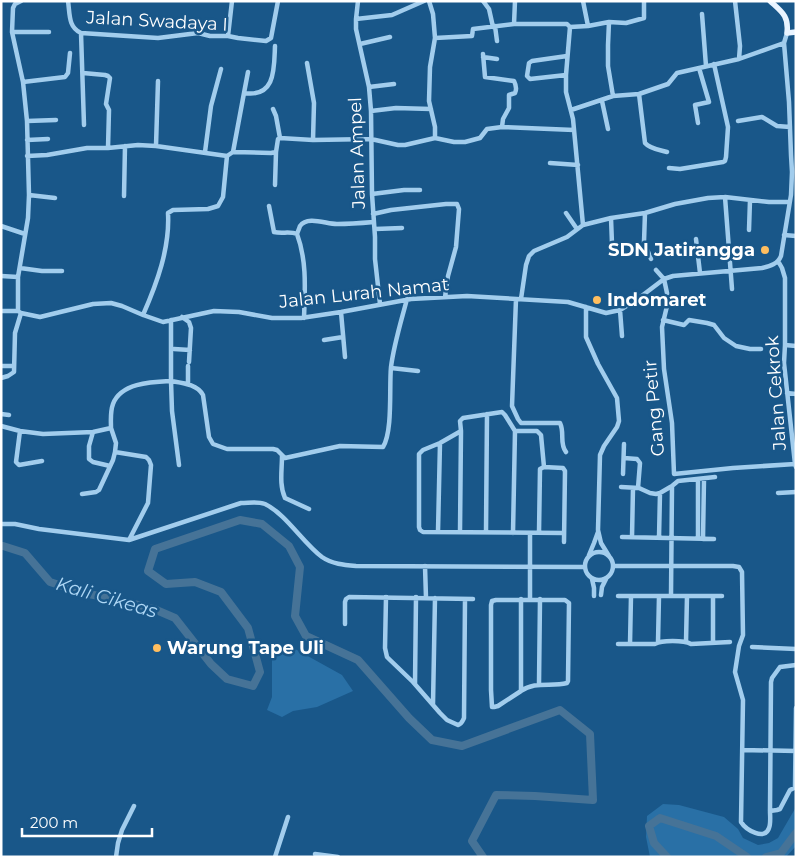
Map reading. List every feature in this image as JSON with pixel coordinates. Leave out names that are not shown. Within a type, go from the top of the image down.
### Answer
[{"type":"main road","points":[[770,1],[784,14],[788,24],[787,33],[796,32]]},
{"type":"street","points":[[1,378],[14,372],[15,333],[19,312],[18,278],[28,218],[27,121],[23,82],[12,32],[13,8],[15,4],[21,1]]},
{"type":"street","name":"Jalan Swadaya I","points":[[68,1],[70,22],[75,30],[81,32],[158,38],[198,34],[266,41],[271,38],[278,1]]},
{"type":"street","points":[[228,36],[232,1]]},
{"type":"street","name":"Jalan Ampel","points":[[358,1],[356,28],[369,87],[371,111],[375,260],[380,304]]},
{"type":"street","points":[[356,19],[392,15],[424,1]]},
{"type":"street","points":[[428,1],[433,14],[436,38],[430,67],[429,101],[435,127],[435,138]]},
{"type":"street","points":[[483,1],[489,9],[497,41]]},
{"type":"street","points":[[514,24],[516,1]]},
{"type":"street","points":[[583,1],[588,26]]},
{"type":"street","points":[[436,38],[472,36],[473,29],[514,24],[567,24],[570,27],[609,22],[626,23],[644,18],[644,1]]},
{"type":"street","points":[[735,1],[740,46],[739,59]]},
{"type":"street","points":[[702,14],[706,66]]},
{"type":"street","points":[[609,22],[608,66],[613,96]]},
{"type":"street","points":[[570,27],[566,92],[574,130],[583,225]]},
{"type":"street","points":[[12,32],[49,32]]},
{"type":"street","points":[[81,32],[84,125]]},
{"type":"street","points":[[622,336],[620,310],[640,298],[664,279],[682,275],[762,268],[778,262],[781,256],[789,202],[794,195],[794,172],[784,43],[787,33]]},
{"type":"street","points":[[360,44],[390,37]]},
{"type":"street","points":[[571,110],[613,96],[639,94],[668,84],[677,73],[739,59],[784,43]]},
{"type":"street","points":[[244,93],[260,92],[270,84],[273,75],[275,46]]},
{"type":"street","points":[[23,82],[65,77],[70,53]]},
{"type":"street","points":[[497,59],[483,56],[485,77],[514,81],[517,90],[516,93],[509,95],[509,108],[503,119],[502,127]]},
{"type":"street","points":[[566,75],[530,79],[527,76],[530,62],[567,56]]},
{"type":"street","points":[[307,63],[314,103],[313,140]]},
{"type":"street","points":[[668,168],[725,161],[728,127],[714,64]]},
{"type":"street","points":[[698,123],[695,104],[709,102],[699,68]]},
{"type":"street","points":[[205,152],[210,106],[221,69]]},
{"type":"street","points":[[233,152],[248,72]]},
{"type":"street","points":[[83,73],[105,75],[110,78],[106,104],[109,110],[108,148]]},
{"type":"street","points":[[156,146],[158,81]]},
{"type":"street","points":[[369,87],[394,84]]},
{"type":"street","points":[[639,94],[645,143],[647,146],[667,152]]},
{"type":"street","points":[[602,101],[608,129]]},
{"type":"street","points":[[371,111],[396,108],[431,109]]},
{"type":"street","points":[[273,109],[280,138],[278,139],[276,152],[276,185]]},
{"type":"street","points":[[738,121],[762,117],[778,126],[790,127]]},
{"type":"street","points":[[27,121],[56,120]]},
{"type":"street","points":[[280,138],[313,140],[371,138],[405,145],[435,138],[465,142],[480,138],[487,129],[502,127],[574,130]]},
{"type":"street","points":[[28,140],[48,139]]},
{"type":"street","points":[[124,196],[125,146]]},
{"type":"street","points":[[28,156],[47,155],[86,148],[125,146],[156,146],[227,156],[233,152],[276,152]]},
{"type":"street","points":[[144,315],[156,284],[166,242],[169,226],[168,213],[173,210],[208,209],[218,206],[223,197],[227,156]]},
{"type":"street","points":[[550,163],[578,165]]},
{"type":"street","points":[[372,194],[420,190]]},
{"type":"street","points":[[28,195],[55,198]]},
{"type":"street","points":[[566,452],[562,445],[562,426],[560,423],[522,423],[512,406],[519,299],[528,256],[534,251],[567,237],[583,225],[675,204],[725,197],[768,202],[789,202]]},
{"type":"street","points":[[725,197],[732,289]]},
{"type":"street","points":[[749,230],[750,200]]},
{"type":"street","points":[[373,214],[391,210],[446,204],[458,205],[456,247],[448,276],[445,297]]},
{"type":"street","points":[[269,206],[274,232],[293,232],[297,234]]},
{"type":"street","points":[[645,212],[644,242],[650,259]]},
{"type":"street","points":[[566,213],[577,229]]},
{"type":"street","points":[[611,218],[612,244],[619,247]]},
{"type":"street","points":[[304,318],[306,283],[301,244],[297,234],[300,226],[311,221],[335,224],[374,222]]},
{"type":"street","points":[[1,226],[26,234]]},
{"type":"street","points":[[375,230],[402,228]]},
{"type":"street","points":[[784,235],[796,236]]},
{"type":"street","points":[[696,239],[700,273]]},
{"type":"street","name":"Jalan Cekrok","points":[[778,262],[785,278],[784,363],[795,465]]},
{"type":"street","points":[[20,268],[62,271]]},
{"type":"street","points":[[656,270],[664,279]]},
{"type":"street","points":[[1,276],[18,278]]},
{"type":"street","name":"Gang Petir","points":[[664,279],[667,300],[662,335],[664,370],[671,418],[674,474],[733,468],[795,465]]},
{"type":"street","name":"Jalan Lurah Namat","points":[[1,310],[40,317],[93,304],[112,303],[163,322],[214,311],[239,312],[272,318],[304,318],[407,299],[467,296],[568,302],[606,313],[620,310]]},
{"type":"street","points":[[82,494],[99,490],[115,452],[116,442],[111,428],[112,406],[116,398],[121,392],[131,387],[146,384],[171,381],[188,384],[201,391],[209,437],[213,444],[227,449],[273,449],[277,450],[285,458],[340,446],[383,447],[386,441],[389,418],[391,368],[407,299]]},
{"type":"street","points":[[586,306],[586,337],[598,364],[617,398],[619,422],[600,455],[598,530],[601,543],[612,560],[613,566],[610,576],[602,581],[597,581],[588,576],[584,566],[598,530]]},
{"type":"street","points":[[342,312],[345,357]]},
{"type":"street","points":[[182,317],[190,324],[188,384]]},
{"type":"street","points":[[171,320],[172,411],[179,465]]},
{"type":"street","points":[[663,320],[682,325],[685,325],[689,320],[714,325],[724,338],[736,346],[761,349]]},
{"type":"street","points":[[324,340],[344,337]]},
{"type":"street","points":[[785,345],[796,346]]},
{"type":"street","points":[[174,349],[190,350]]},
{"type":"street","points":[[1,366],[14,366]]},
{"type":"street","points":[[391,368],[418,371]]},
{"type":"street","points":[[787,393],[796,394]]},
{"type":"street","points":[[460,532],[460,421],[463,418],[502,412],[515,432],[513,533]]},
{"type":"street","points":[[1,414],[9,415]]},
{"type":"street","points":[[486,532],[487,414]]},
{"type":"street","points":[[1,426],[43,434],[93,432],[111,428]]},
{"type":"street","points":[[20,431],[16,462],[19,465],[42,461]]},
{"type":"street","points":[[461,431],[423,450],[419,454],[420,530],[423,532],[564,533]]},
{"type":"street","points":[[93,432],[89,446],[89,459],[93,462],[110,466]]},
{"type":"street","points":[[515,432],[539,433],[541,436],[544,467]]},
{"type":"street","points":[[438,532],[440,443]]},
{"type":"street","points":[[623,474],[624,444]]},
{"type":"street","points":[[115,452],[146,457],[151,465],[148,502],[129,540]]},
{"type":"street","points":[[282,456],[281,484],[285,498],[309,509]]},
{"type":"street","points":[[624,458],[637,459],[640,464],[635,488],[632,537]]},
{"type":"street","points":[[540,533],[540,469],[544,467],[560,467],[565,471],[564,542]]},
{"type":"street","points":[[621,487],[635,488],[650,494],[660,493],[678,481],[715,477]]},
{"type":"street","points":[[700,539],[701,479]]},
{"type":"street","points":[[671,596],[672,486]]},
{"type":"street","points":[[778,493],[796,492]]},
{"type":"street","points":[[659,538],[660,493]]},
{"type":"street","points":[[1,524],[15,524],[39,529],[129,540],[241,503],[257,502],[265,504],[277,513],[322,557],[337,564],[356,566],[584,566]]},
{"type":"street","points":[[530,533],[530,599]]},
{"type":"street","points":[[622,537],[714,539]]},
{"type":"street","points":[[588,556],[598,552],[609,556]]},
{"type":"street","points":[[425,566],[426,598]]},
{"type":"street","points":[[613,566],[740,567],[742,572],[743,635],[738,646],[735,672],[743,700],[742,822],[744,827],[754,832],[763,834],[770,826],[772,678],[780,667],[796,665]]},
{"type":"street","points":[[592,579],[594,596]]},
{"type":"street","points":[[601,595],[606,579]]},
{"type":"street","points":[[618,596],[722,596]]},
{"type":"street","points":[[630,644],[631,596]]},
{"type":"street","points":[[658,642],[659,596]]},
{"type":"street","points":[[686,642],[687,596]]},
{"type":"street","points":[[713,596],[713,643]]},
{"type":"street","points":[[345,624],[345,602],[349,597],[474,599]]},
{"type":"street","points":[[386,597],[386,657],[415,684],[447,720],[458,725],[462,722],[464,712],[464,598]]},
{"type":"street","points":[[415,684],[416,598]]},
{"type":"street","points":[[433,705],[434,598]]},
{"type":"street","points":[[521,691],[522,599]]},
{"type":"street","points":[[522,599],[565,600],[570,604],[568,681],[563,684],[539,684],[527,687],[494,708],[492,707],[490,662],[491,602],[496,600],[522,599]]},
{"type":"street","points":[[539,684],[540,599]]},
{"type":"street","points":[[618,644],[730,642]]},
{"type":"street","points":[[752,647],[796,649]]},
{"type":"street","points":[[770,811],[780,809],[790,790],[795,787],[796,708]]},
{"type":"street","points":[[742,750],[796,751]]},
{"type":"street","points":[[116,857],[122,830],[134,806]]},
{"type":"street","points":[[275,857],[288,817]]},
{"type":"street","points":[[315,854],[338,857]]},
{"type":"shaded area","points":[[286,644],[342,675],[353,691],[317,707],[293,711],[282,717],[267,710],[272,697],[272,659]]},
{"type":"shaded area","points":[[663,804],[679,805],[724,817],[738,829],[743,838],[758,845],[769,843],[778,838],[796,807],[796,846],[786,857],[650,857],[646,837],[647,816]]},
{"type":"waterway","name":"Kali Cikeas","points":[[1,546],[25,553],[50,582],[84,593],[154,609],[175,618],[211,664],[227,679],[253,686],[260,672],[248,628],[221,592],[195,582],[166,584],[148,571],[155,549],[240,520],[262,524],[289,546],[300,567],[295,616],[306,636],[358,660],[409,718],[432,740],[462,746],[560,710],[590,734],[593,800],[496,795],[472,841],[483,857]]},
{"type":"waterway","name":"Kali Cikeas","points":[[667,857],[654,843],[649,826],[660,818],[716,836],[747,857]]},
{"type":"waterway","name":"Kali Cikeas","points":[[766,857],[781,853],[796,833]]},
{"type":"place","name":"SDN Jatirangga","points":[[765,250]]},
{"type":"place","name":"Indomaret","points":[[597,300]]},
{"type":"place","name":"Warung Tape Uli","points":[[157,648]]}]
